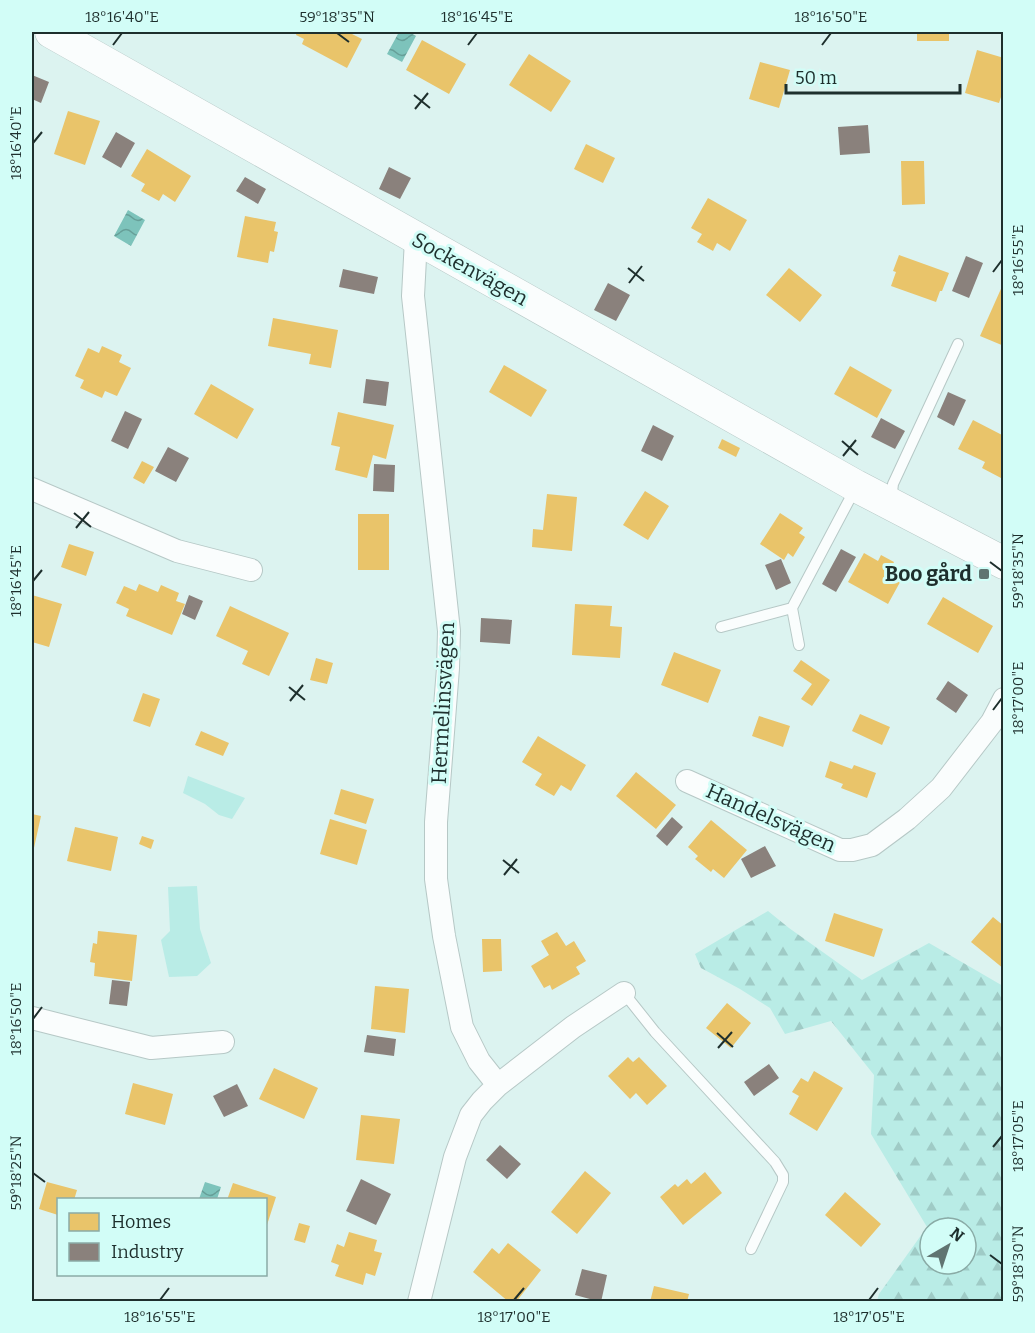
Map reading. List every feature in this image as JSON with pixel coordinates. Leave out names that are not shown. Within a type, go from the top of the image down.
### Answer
[{"type":"street","name":"Sockenvägen","points":[[51,32],[856,486],[1004,563]]},
{"type":"street","name":"Hermelinsvägen","points":[[416,239],[413,296],[449,631],[436,822],[436,879],[444,936],[462,1027],[479,1061],[498,1085]]},
{"type":"street","points":[[32,489],[177,551],[251,570]]},
{"type":"street","name":"Handelsvägen","points":[[687,781],[840,850],[852,850],[872,845],[907,819],[941,788],[992,722],[1004,699]]},
{"type":"street","points":[[419,1302],[454,1157],[471,1115],[498,1085],[573,1027],[624,993]]},
{"type":"street","points":[[32,1018],[151,1048],[223,1042]]},
{"type":"lane","points":[[890,504],[893,484],[958,344]]},
{"type":"lane","points":[[799,645],[792,608],[856,486]]},
{"type":"lane","points":[[721,627],[792,608]]},
{"type":"lane","points":[[624,993],[655,1032],[775,1162],[783,1175],[783,1182],[752,1249]]},
{"type":"green space","points":[[188,776],[245,798],[232,819],[219,815],[205,804],[183,793]]},
{"type":"green space","points":[[197,886],[200,929],[211,963],[197,976],[169,977],[161,940],[170,931],[168,887]]},
{"type":"green space","points":[[768,911],[862,980],[929,943],[1003,986],[1003,1301],[877,1301],[879,1294],[918,1240],[918,1276],[978,1276],[978,1216],[920,1216],[871,1134],[874,1075],[831,1021],[785,1034],[770,1008],[701,968],[695,954]]},
{"type":"water","points":[[399,32],[409,32],[416,36],[402,62],[387,54]]},
{"type":"water","points":[[128,210],[145,220],[131,246],[114,236]]},
{"type":"water","points":[[205,1182],[221,1187],[217,1198],[199,1198]]},
{"type":"building: Homes","points":[[297,32],[348,32],[362,39],[347,68],[302,44],[304,39],[296,35]]},
{"type":"building: Homes","points":[[917,32],[949,32],[949,41],[917,41]]},
{"type":"building: Homes","points":[[422,40],[466,64],[449,94],[406,70]]},
{"type":"building: Homes","points":[[977,50],[1004,58],[1004,88],[999,103],[965,93]]},
{"type":"building: Homes","points":[[529,54],[571,81],[551,112],[509,85]]},
{"type":"building: Homes","points":[[760,62],[790,70],[779,108],[749,99]]},
{"type":"building: Homes","points":[[68,111],[100,121],[85,165],[54,154]]},
{"type":"building: Homes","points":[[586,144],[615,158],[603,183],[574,169]]},
{"type":"building: Homes","points":[[147,149],[191,176],[175,202],[163,194],[159,201],[141,191],[145,184],[131,176]]},
{"type":"building: Homes","points":[[901,161],[924,161],[925,204],[902,205]]},
{"type":"building: Homes","points":[[708,198],[747,220],[730,251],[717,243],[713,251],[697,242],[702,234],[691,228]]},
{"type":"building: Homes","points":[[245,216],[276,222],[274,231],[278,232],[274,252],[270,251],[268,263],[237,257]]},
{"type":"building: Homes","points":[[899,255],[949,273],[936,302],[891,286],[896,272],[893,271]]},
{"type":"building: Homes","points":[[789,268],[822,295],[800,322],[766,295]]},
{"type":"building: Homes","points":[[1004,282],[1004,346],[980,336]]},
{"type":"building: Homes","points":[[273,318],[338,330],[331,368],[309,364],[311,354],[268,346]]},
{"type":"building: Homes","points":[[102,346],[122,355],[119,362],[131,368],[117,396],[105,391],[102,398],[80,388],[84,380],[75,376],[88,348],[99,353]]},
{"type":"building: Homes","points":[[504,365],[547,390],[531,417],[489,392]]},
{"type":"building: Homes","points":[[850,366],[892,390],[877,418],[834,394]]},
{"type":"building: Homes","points":[[211,384],[254,409],[237,439],[194,414]]},
{"type":"building: Homes","points":[[338,412],[394,425],[386,459],[373,455],[367,478],[335,470],[340,447],[331,445]]},
{"type":"building: Homes","points":[[973,420],[1004,436],[1004,473],[1001,478],[982,468],[985,462],[958,449]]},
{"type":"building: Homes","points":[[722,439],[740,448],[736,457],[718,448]]},
{"type":"building: Homes","points":[[142,461],[154,467],[144,484],[133,478]]},
{"type":"building: Homes","points":[[645,491],[669,506],[648,540],[623,525]]},
{"type":"building: Homes","points":[[547,494],[577,497],[572,551],[532,547],[533,529],[543,530]]},
{"type":"building: Homes","points":[[780,513],[803,528],[799,533],[805,537],[793,557],[788,553],[784,560],[760,544]]},
{"type":"building: Homes","points":[[358,514],[389,514],[389,570],[358,570]]},
{"type":"building: Homes","points":[[69,544],[94,552],[86,576],[61,567]]},
{"type":"building: Homes","points":[[864,553],[878,561],[881,555],[894,562],[891,568],[904,575],[888,604],[848,582]]},
{"type":"building: Homes","points":[[139,584],[158,592],[161,585],[179,593],[176,601],[185,604],[172,635],[126,616],[129,609],[116,603],[124,586],[136,591]]},
{"type":"building: Homes","points":[[32,595],[62,604],[49,647],[32,642]]},
{"type":"building: Homes","points":[[943,597],[993,626],[978,653],[927,624]]},
{"type":"building: Homes","points":[[575,604],[612,606],[610,626],[622,627],[620,658],[572,655]]},
{"type":"building: Homes","points":[[230,606],[289,633],[269,676],[242,664],[248,651],[216,636]]},
{"type":"building: Homes","points":[[674,652],[721,670],[708,703],[661,685]]},
{"type":"building: Homes","points":[[316,658],[333,663],[327,684],[310,680]]},
{"type":"building: Homes","points":[[801,660],[830,680],[812,706],[801,699],[812,684],[793,671]]},
{"type":"building: Homes","points":[[143,693],[160,699],[150,727],[133,721]]},
{"type":"building: Homes","points":[[860,714],[890,727],[882,745],[852,731]]},
{"type":"building: Homes","points":[[759,716],[790,726],[783,747],[752,736]]},
{"type":"building: Homes","points":[[201,731],[229,743],[223,756],[195,745]]},
{"type":"building: Homes","points":[[538,736],[586,765],[571,791],[561,785],[554,796],[535,785],[542,774],[522,762]]},
{"type":"building: Homes","points":[[830,761],[852,769],[854,765],[876,773],[867,798],[841,788],[843,784],[825,777]]},
{"type":"building: Homes","points":[[636,772],[676,805],[656,829],[616,796]]},
{"type":"building: Homes","points":[[341,789],[374,799],[366,824],[334,814]]},
{"type":"building: Homes","points":[[32,814],[41,816],[32,857]]},
{"type":"building: Homes","points":[[330,819],[367,830],[357,865],[320,854]]},
{"type":"building: Homes","points":[[711,820],[747,850],[724,878],[713,869],[711,872],[695,859],[698,856],[688,847]]},
{"type":"building: Homes","points":[[75,827],[118,837],[111,871],[67,861]]},
{"type":"building: Homes","points":[[142,836],[154,840],[151,849],[139,844]]},
{"type":"building: Homes","points":[[834,913],[883,929],[874,957],[825,941]]},
{"type":"building: Homes","points":[[993,917],[1004,926],[1004,969],[971,942]]},
{"type":"building: Homes","points":[[98,931],[137,935],[132,981],[94,976],[95,963],[90,962],[93,943],[97,944]]},
{"type":"building: Homes","points":[[557,932],[566,946],[574,941],[586,961],[576,967],[580,974],[552,990],[550,985],[544,988],[531,966],[549,955],[541,941]]},
{"type":"building: Homes","points":[[482,939],[501,939],[502,971],[483,972]]},
{"type":"building: Homes","points":[[375,986],[409,989],[405,1033],[371,1029]]},
{"type":"building: Homes","points":[[727,1003],[751,1023],[731,1048],[706,1028]]},
{"type":"building: Homes","points":[[628,1057],[633,1062],[639,1057],[667,1086],[647,1105],[636,1093],[630,1099],[608,1076]]},
{"type":"building: Homes","points":[[274,1068],[318,1088],[304,1119],[259,1099]]},
{"type":"building: Homes","points":[[814,1071],[843,1088],[817,1131],[789,1114],[799,1096],[792,1092],[801,1078],[808,1082]]},
{"type":"building: Homes","points":[[133,1083],[173,1094],[165,1125],[125,1114]]},
{"type":"building: Homes","points":[[361,1115],[400,1119],[394,1164],[356,1160]]},
{"type":"building: Homes","points":[[585,1171],[611,1193],[577,1234],[551,1212]]},
{"type":"building: Homes","points":[[705,1172],[722,1193],[683,1225],[660,1197],[675,1184],[678,1187],[687,1179],[691,1184]]},
{"type":"building: Homes","points":[[47,1182],[77,1190],[75,1198],[57,1198],[57,1215],[39,1209]]},
{"type":"building: Homes","points":[[233,1183],[276,1197],[267,1225],[267,1198],[228,1198]]},
{"type":"building: Homes","points":[[845,1192],[881,1224],[861,1247],[825,1215]]},
{"type":"building: Homes","points":[[299,1223],[310,1226],[305,1243],[294,1240]]},
{"type":"building: Homes","points":[[349,1232],[377,1240],[374,1251],[382,1253],[375,1276],[366,1273],[363,1285],[335,1276],[339,1265],[331,1262],[337,1244],[344,1247]]},
{"type":"building: Homes","points":[[508,1243],[541,1270],[516,1302],[509,1302],[473,1272],[492,1248],[499,1254]]},
{"type":"building: Homes","points":[[654,1286],[689,1294],[687,1302],[650,1302]]},
{"type":"building: Industry","points":[[32,75],[49,82],[41,103],[32,99]]},
{"type":"building: Industry","points":[[868,125],[870,153],[840,155],[838,127]]},
{"type":"building: Industry","points":[[116,132],[135,143],[121,168],[102,157]]},
{"type":"building: Industry","points":[[389,167],[411,178],[400,199],[379,189]]},
{"type":"building: Industry","points":[[245,177],[266,189],[258,204],[236,191]]},
{"type":"building: Industry","points":[[966,256],[983,263],[969,298],[952,291]]},
{"type":"building: Industry","points":[[343,269],[378,277],[374,294],[339,287]]},
{"type":"building: Industry","points":[[608,283],[630,295],[616,321],[594,310]]},
{"type":"building: Industry","points":[[366,379],[389,382],[386,406],[363,403]]},
{"type":"building: Industry","points":[[948,392],[966,400],[954,426],[937,417]]},
{"type":"building: Industry","points":[[125,411],[142,419],[128,449],[111,441]]},
{"type":"building: Industry","points":[[881,418],[905,431],[895,449],[871,437]]},
{"type":"building: Industry","points":[[653,425],[674,436],[662,461],[641,451]]},
{"type":"building: Industry","points":[[168,447],[189,458],[176,482],[155,471]]},
{"type":"building: Industry","points":[[374,464],[395,465],[394,492],[373,491]]},
{"type":"building: Industry","points":[[841,549],[856,557],[836,592],[822,584]]},
{"type":"building: Industry","points":[[781,559],[791,583],[776,590],[765,565]]},
{"type":"building: Industry","points":[[189,595],[203,601],[195,620],[182,614]]},
{"type":"building: Industry","points":[[481,618],[512,620],[510,644],[480,642]]},
{"type":"building: Industry","points":[[948,681],[968,695],[956,713],[936,699]]},
{"type":"building: Industry","points":[[672,817],[683,827],[667,846],[656,836]]},
{"type":"building: Industry","points":[[765,846],[776,866],[751,878],[741,859]]},
{"type":"building: Industry","points":[[112,980],[130,982],[127,1006],[109,1004]]},
{"type":"building: Industry","points":[[367,1035],[396,1039],[394,1056],[364,1052]]},
{"type":"building: Industry","points":[[769,1064],[779,1078],[754,1096],[744,1082]]},
{"type":"building: Industry","points":[[237,1084],[248,1106],[224,1117],[213,1096]]},
{"type":"building: Industry","points":[[500,1145],[521,1164],[507,1179],[486,1160]]},
{"type":"building: Industry","points":[[361,1179],[391,1194],[376,1225],[346,1211]]},
{"type":"building: Industry","points":[[582,1269],[607,1275],[601,1302],[575,1295]]},
{"type":"place","name":"Boo gård","points":[[984,574]]}]
